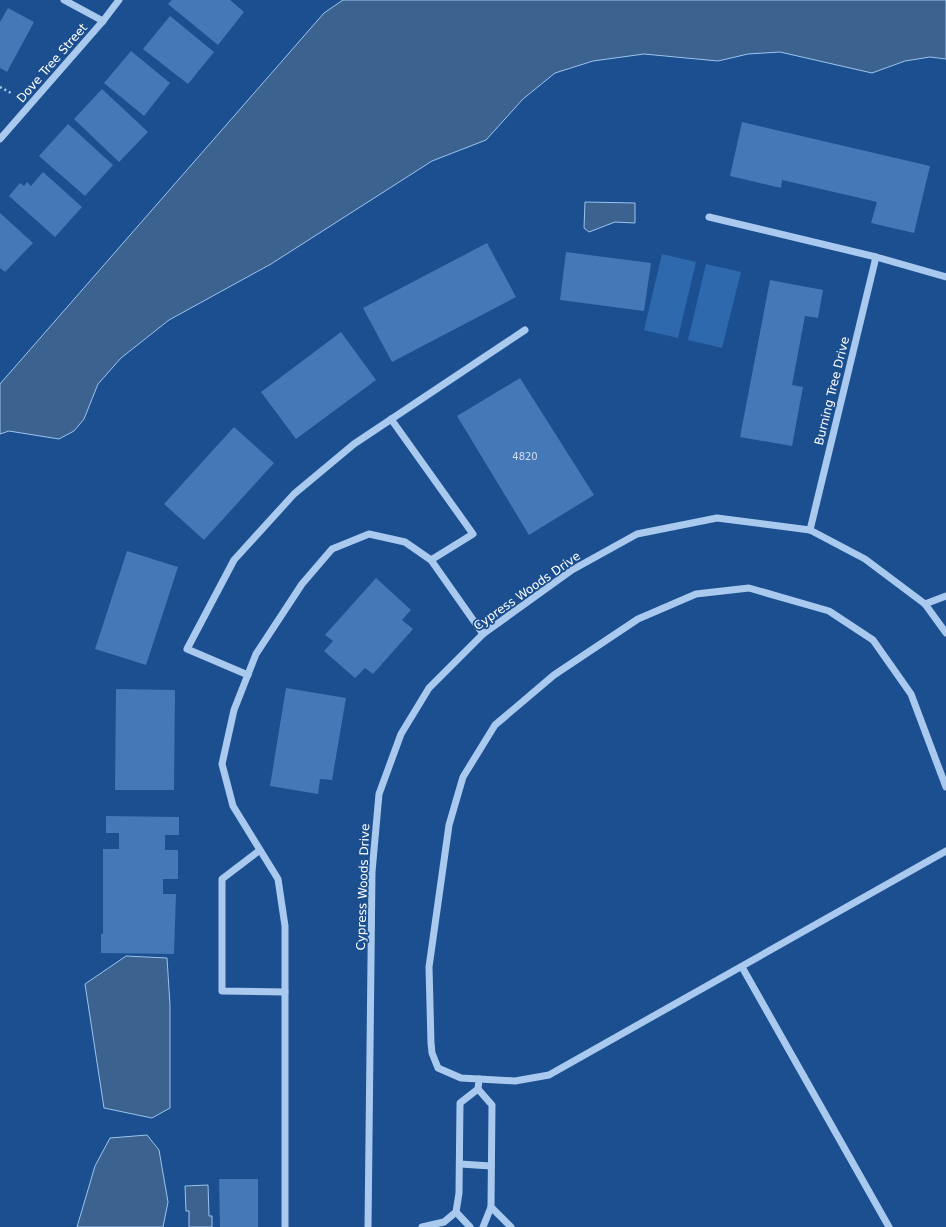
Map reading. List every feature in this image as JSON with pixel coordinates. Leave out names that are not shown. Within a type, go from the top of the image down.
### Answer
[{"type":"street","points":[[64,0],[103,21]]},
{"type":"street","name":"Dove Tree Street","points":[[0,139],[103,21],[119,0]]},
{"type":"street","points":[[709,217],[876,257],[946,277]]},
{"type":"street","name":"Burning Tree Drive","points":[[810,530],[876,257]]},
{"type":"street","points":[[248,675],[187,649],[234,560],[294,494],[354,444],[525,330]]},
{"type":"street","points":[[391,419],[473,534],[432,560]]},
{"type":"street","name":"Cypress Woods Drive","points":[[368,1227],[372,872],[379,794],[402,734],[429,688],[483,634],[572,570],[637,534],[717,518],[810,530],[865,559],[926,604],[946,633]]},
{"type":"street","points":[[285,1227],[285,926],[278,879],[233,806],[222,764],[234,710],[256,654],[302,584],[332,549],[369,534],[405,542],[432,560],[483,634]]},
{"type":"street","points":[[946,787],[911,694],[873,640],[829,611],[749,588],[696,594],[638,620],[554,675],[495,725],[463,777],[449,825],[429,967],[431,1043],[432,1053],[438,1068],[461,1078],[515,1081],[549,1075],[946,851]]},
{"type":"street","points":[[926,604],[946,596]]},
{"type":"street","points":[[260,850],[222,879],[222,991],[285,992]]},
{"type":"street","points":[[742,967],[889,1227]]},
{"type":"street","points":[[422,1227],[444,1222],[456,1212],[459,1193],[460,1103],[478,1089],[479,1079]]},
{"type":"street","points":[[478,1089],[492,1105],[491,1207],[483,1227]]},
{"type":"street","points":[[460,1164],[491,1166]]},
{"type":"street","points":[[491,1207],[511,1227]]},
{"type":"street","points":[[456,1212],[470,1227]]},
{"type":"path","points":[[0,87],[11,93]]},
{"type":"shaded area","points":[[343,0],[946,0],[946,59],[930,57],[905,61],[872,73],[780,52],[748,54],[718,61],[644,54],[593,61],[555,73],[523,99],[486,140],[432,161],[271,264],[169,320],[121,358],[98,384],[84,419],[74,431],[59,439],[9,431],[0,434],[0,384],[324,13]]},
{"type":"shaded area","points":[[585,202],[635,203],[635,223],[615,222],[589,232],[584,228]]},
{"type":"shaded area","points":[[662,254],[696,262],[678,338],[644,330]]},
{"type":"shaded area","points":[[706,264],[741,272],[722,348],[688,340]]},
{"type":"shaded area","points":[[126,956],[167,958],[170,1005],[170,1108],[152,1118],[104,1108],[85,984]]},
{"type":"shaded area","points":[[147,1135],[159,1150],[168,1202],[163,1227],[77,1227],[95,1166],[110,1138]]},
{"type":"shaded area","points":[[208,1185],[209,1216],[212,1216],[212,1227],[189,1227],[189,1211],[186,1211],[185,1186]]},
{"type":"building","points":[[172,0],[230,0],[244,12],[218,45],[168,4]]},
{"type":"building","points":[[8,8],[34,22],[7,72],[0,68],[0,22]]},
{"type":"building","points":[[170,16],[214,52],[188,84],[143,49]]},
{"type":"building","points":[[131,51],[170,83],[144,116],[104,83]]},
{"type":"building","points":[[102,89],[148,132],[119,162],[74,119]]},
{"type":"building","points":[[742,122],[930,166],[914,233],[871,223],[877,202],[782,180],[781,188],[730,176]]},
{"type":"building","points":[[68,124],[113,165],[85,196],[39,156]]},
{"type":"building","points":[[43,172],[82,207],[55,237],[9,196],[20,183],[24,186],[27,182],[31,186]]},
{"type":"building","points":[[0,213],[33,243],[5,272],[0,268]]},
{"type":"building","points":[[487,243],[516,297],[392,362],[363,308]]},
{"type":"building","points":[[566,252],[651,263],[644,311],[560,300]]},
{"type":"building","points":[[770,280],[823,290],[818,318],[805,316],[792,385],[803,387],[792,446],[740,437]]},
{"type":"building","points":[[341,332],[376,380],[296,439],[261,392]]},
{"type":"building","points":[[520,378],[594,495],[529,535],[457,416]]},
{"type":"building","points":[[234,427],[274,463],[204,540],[164,504]]},
{"type":"building","points":[[127,551],[178,567],[146,665],[95,649]]},
{"type":"building","points":[[376,578],[411,610],[402,620],[413,629],[373,674],[365,668],[355,678],[324,651],[333,641],[325,635]]},
{"type":"building","points":[[286,688],[346,698],[332,780],[320,779],[318,794],[270,786]]},
{"type":"building","points":[[116,689],[175,690],[174,790],[115,790]]},
{"type":"building","points":[[106,816],[179,817],[179,835],[165,835],[165,850],[178,850],[178,879],[163,879],[163,894],[176,894],[174,954],[101,953],[101,934],[103,934],[103,849],[119,849],[119,833],[106,833]]},
{"type":"building","points":[[219,1179],[258,1179],[258,1227],[220,1227]]}]
